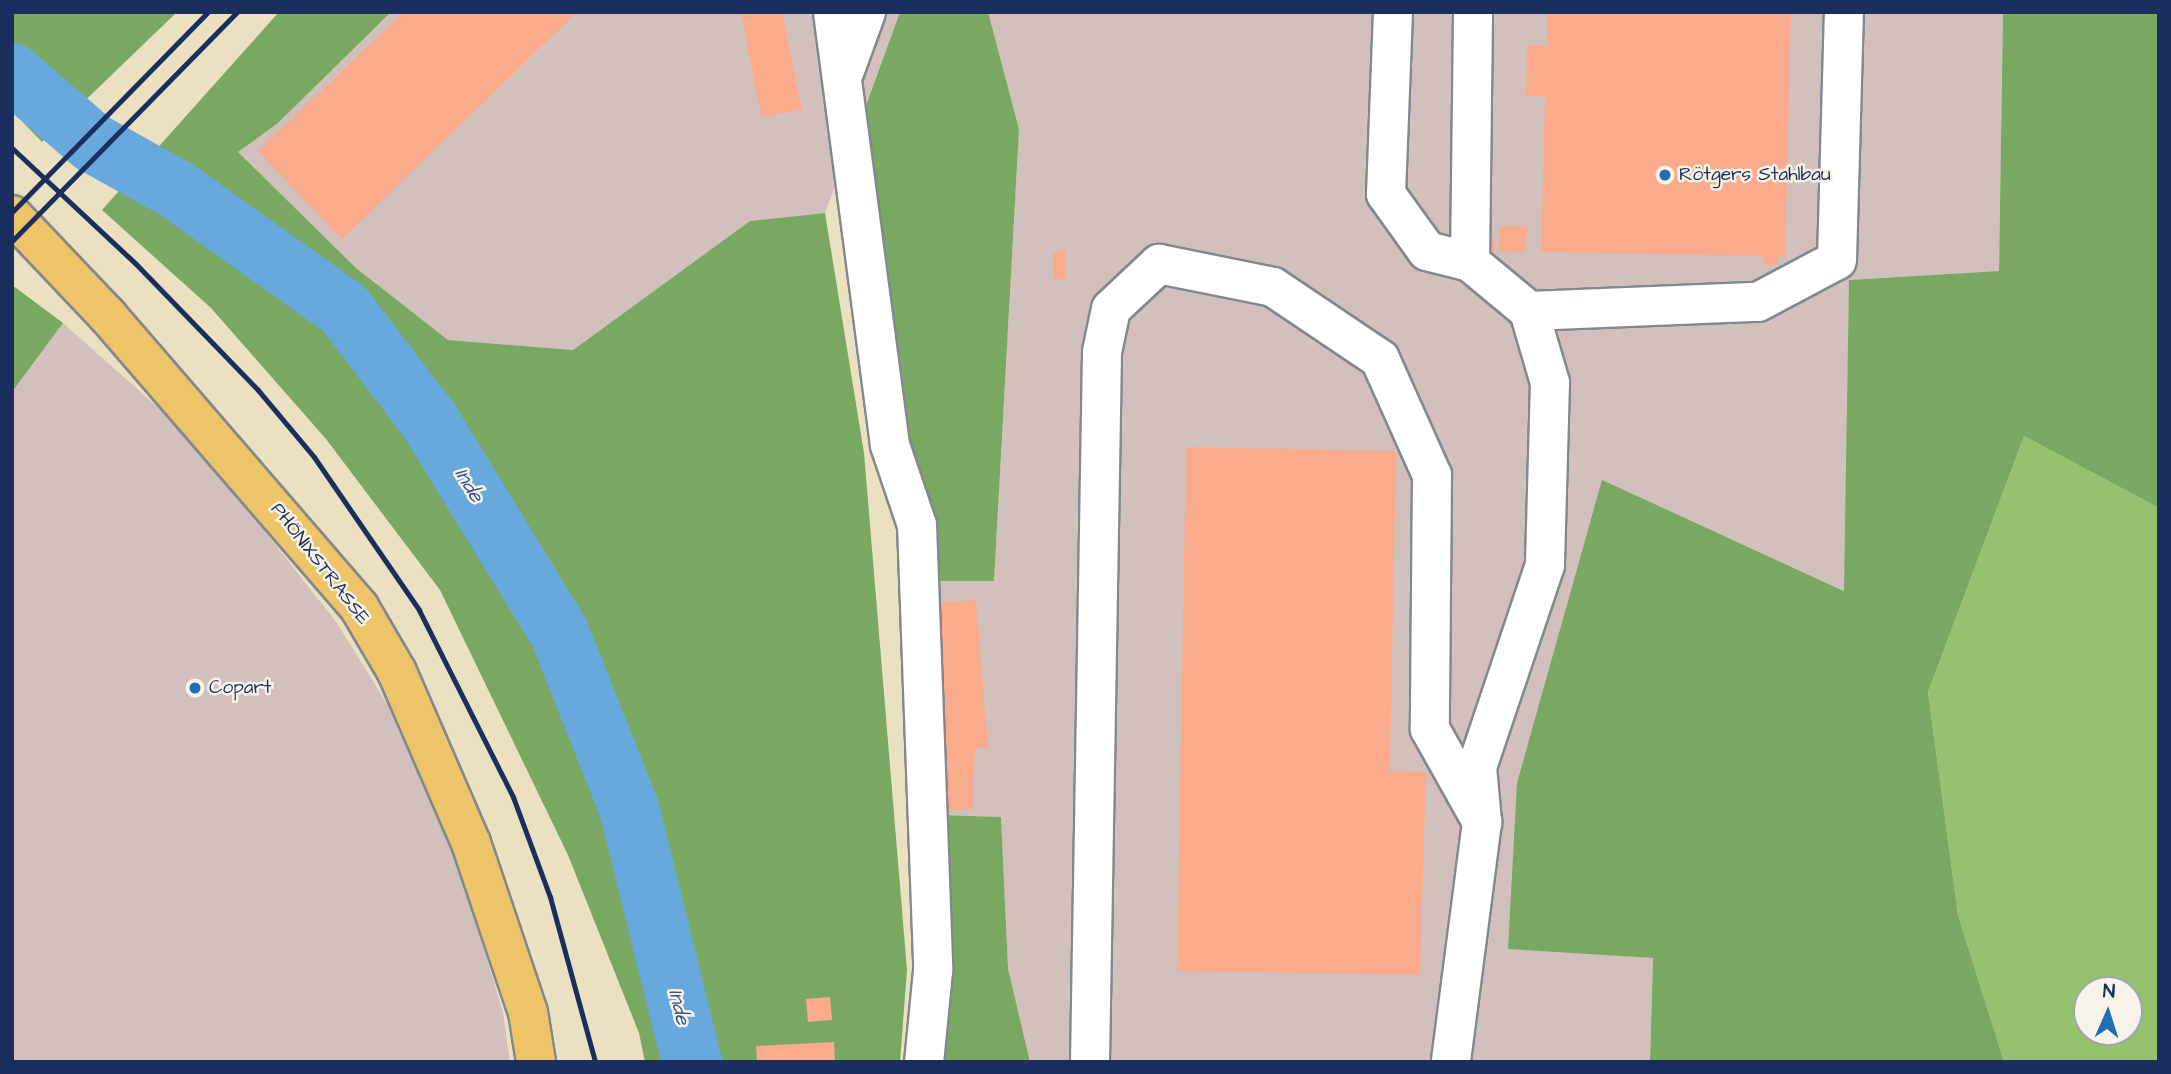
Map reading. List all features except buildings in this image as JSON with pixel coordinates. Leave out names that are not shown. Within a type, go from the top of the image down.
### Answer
[{"type":"main road","name":"PHÖNIXSTRASSE","points":[[12,215],[107,315],[359,607],[397,671],[471,843],[528,1012],[536,1062]]},
{"type":"lane","points":[[834,12],[890,445],[916,525],[933,971],[924,1062]]},
{"type":"lane","points":[[843,75],[866,12]]},
{"type":"lane","points":[[1393,12],[1386,194],[1427,251],[1470,262],[1528,311],[1549,383],[1545,565],[1477,767],[1482,822],[1451,1062]]},
{"type":"lane","points":[[1470,262],[1473,12]]},
{"type":"lane","points":[[1528,311],[1758,302],[1837,260],[1844,12]]},
{"type":"lane","points":[[1090,1062],[1102,352],[1111,309],[1159,264],[1273,287],[1380,359],[1432,475],[1430,729],[1482,822]]},
{"type":"shaded area","points":[[391,12],[900,12],[825,213],[750,221],[573,350],[448,340],[356,268],[237,152],[278,123]]},
{"type":"shaded area","points":[[988,12],[2003,12],[1999,271],[1849,280],[1845,591],[1602,481],[1508,948],[1653,958],[1650,1062],[1030,1062],[1008,968],[1001,817],[941,815],[929,581],[994,581],[1019,129]]},
{"type":"shaded area","name":"Copart","points":[[63,323],[189,435],[337,623],[417,752],[453,846],[503,1012],[510,1062],[12,1062],[12,392]]},
{"type":"green space","points":[[12,12],[177,12],[42,142],[12,111]]},
{"type":"green space","points":[[279,12],[391,12],[278,123],[238,152],[356,268],[448,340],[573,350],[750,221],[825,213],[864,453],[907,970],[900,1062],[645,1062],[639,1033],[568,855],[440,590],[326,439],[211,308],[102,210]]},
{"type":"green space","points":[[900,12],[988,12],[1019,129],[994,581],[929,581],[900,440],[866,105]]},
{"type":"green space","points":[[2003,12],[2159,12],[2159,508],[2024,436],[1928,692],[1958,915],[2004,1062],[1650,1062],[1653,958],[1508,949],[1517,783],[1602,480],[1844,591],[1849,280],[1999,271]]},
{"type":"green space","points":[[12,285],[63,323],[12,392]]},
{"type":"green space","points":[[2024,436],[2159,508],[2159,1062],[2004,1062],[1958,915],[1928,692]]},
{"type":"green space","points":[[941,815],[1001,817],[1008,968],[1030,1062],[942,1062]]},
{"type":"waterway","name":"Inde","points":[[12,73],[93,143],[177,190],[344,309],[429,420],[559,632],[629,808],[692,1062]]},
{"type":"waterway","points":[[12,97],[21,84]]},
{"type":"railway","points":[[12,212],[208,12]]},
{"type":"railway","points":[[12,241],[237,12]]},
{"type":"railway","points":[[12,148],[136,264],[258,390],[314,457],[419,610],[513,797],[550,897],[595,1062]]},
{"type":"place","name":"Rötgers Stahlbau","points":[[1665,175]]},
{"type":"place","name":"Copart","points":[[195,688]]}]
